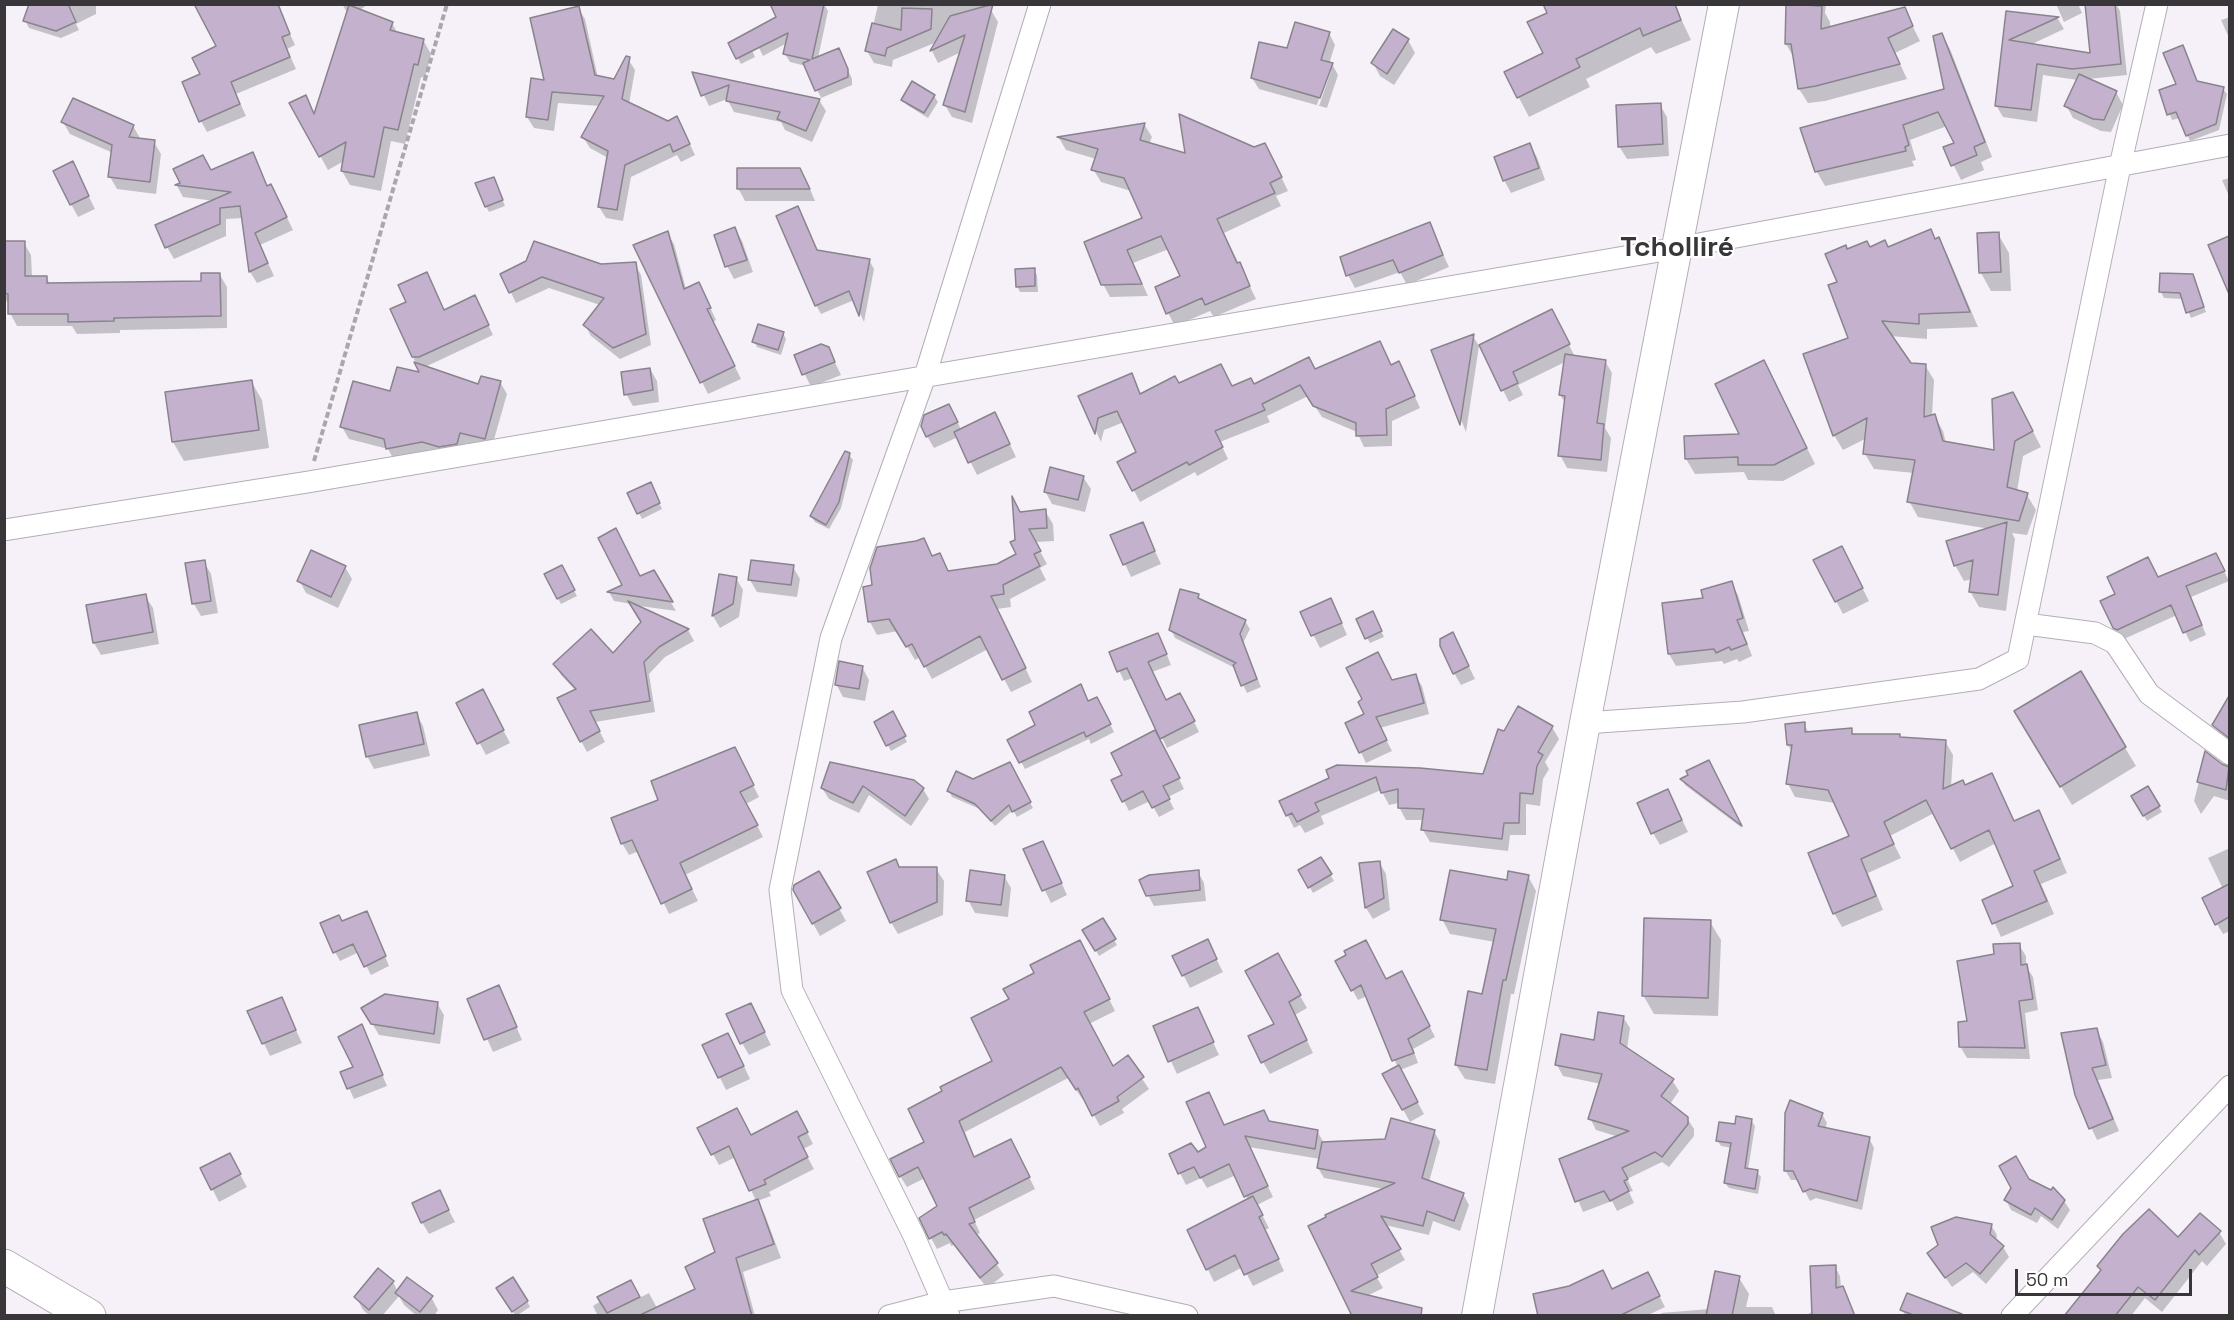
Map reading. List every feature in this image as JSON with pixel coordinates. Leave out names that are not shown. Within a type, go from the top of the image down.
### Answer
[{"type":"highway","points":[[4,1266],[89,1316]]},
{"type":"main road","points":[[1477,1316],[1585,723],[1724,4]]},
{"type":"street","points":[[946,1309],[914,1236],[792,990],[780,890],[831,638],[925,376],[1040,4]]},
{"type":"street","points":[[1585,723],[1743,712],[1979,679],[2018,659],[2120,166],[2157,4]]},
{"type":"street","points":[[4,530],[308,482],[1677,248],[2229,145]]},
{"type":"street","points":[[2026,624],[2095,633],[2115,643],[2149,694],[2229,754]]},
{"type":"street","points":[[2012,1316],[2229,1086]]},
{"type":"street","points":[[889,1316],[946,1309],[1054,1286],[1187,1316]]},
{"type":"path","points":[[308,482],[447,4]]},
{"type":"building","points":[[29,4],[68,4],[76,22],[56,31],[23,21]]},
{"type":"building","points":[[194,4],[278,4],[290,34],[282,37],[290,57],[231,82],[240,104],[199,122],[182,82],[200,74],[192,58],[216,46]]},
{"type":"building","points":[[770,4],[824,4],[812,59],[839,48],[848,69],[848,77],[815,91],[803,63],[810,60],[783,54],[788,33],[736,59],[728,43],[776,17]]},
{"type":"building","points":[[993,4],[965,112],[943,105],[965,35],[930,51],[950,16]]},
{"type":"building","points":[[1543,4],[1675,4],[1681,20],[1643,36],[1640,28],[1576,59],[1580,67],[1517,98],[1504,72],[1543,53],[1527,22],[1547,13]]},
{"type":"building","points":[[1786,4],[1822,6],[1821,29],[1905,7],[1913,26],[1888,38],[1900,64],[1798,89],[1791,44],[1785,44]]},
{"type":"building","points":[[2085,4],[2115,4],[2121,64],[2072,69],[2037,64],[2031,110],[1995,106],[2006,11],[2059,17],[2009,40],[2090,53]]},
{"type":"building","points":[[349,5],[393,22],[390,30],[424,39],[418,65],[414,64],[398,130],[384,127],[374,177],[341,171],[346,142],[319,157],[289,103],[306,95],[314,114]]},
{"type":"building","points":[[579,6],[595,75],[614,79],[626,56],[630,57],[622,99],[668,121],[677,116],[690,144],[673,152],[670,144],[625,165],[617,210],[598,207],[608,151],[581,137],[604,96],[552,92],[548,120],[526,117],[531,78],[544,80],[530,18]]},
{"type":"building","points":[[902,8],[932,9],[931,29],[887,48],[885,56],[865,51],[872,23],[901,30]]},
{"type":"building","points":[[1295,22],[1330,32],[1321,60],[1333,63],[1320,98],[1251,78],[1259,42],[1287,48]]},
{"type":"building","points":[[1393,29],[1409,39],[1387,74],[1371,63]]},
{"type":"building","points":[[1942,33],[1985,142],[1974,147],[1977,155],[1951,166],[1943,147],[1954,143],[1938,112],[1903,125],[1909,145],[1905,147],[1906,151],[1815,172],[1800,128],[1944,89],[1933,36]]},
{"type":"building","points":[[2183,45],[2197,81],[2224,87],[2216,124],[2186,136],[2176,112],[2167,115],[2159,90],[2176,84],[2163,53]]},
{"type":"building","points":[[692,72],[820,99],[806,131],[777,119],[780,112],[726,101],[729,85],[701,96]]},
{"type":"building","points":[[2079,74],[2117,91],[2104,120],[2093,119],[2064,106]]},
{"type":"building","points":[[912,81],[935,95],[924,113],[901,100]]},
{"type":"building","points":[[73,98],[134,125],[129,137],[155,140],[150,182],[108,177],[112,145],[61,122]]},
{"type":"building","points":[[1661,103],[1663,144],[1618,147],[1616,105]]},
{"type":"building","points":[[1179,114],[1254,147],[1265,143],[1282,177],[1270,183],[1275,193],[1217,219],[1250,286],[1205,305],[1202,298],[1166,314],[1155,287],[1180,276],[1161,236],[1127,250],[1142,284],[1101,285],[1084,242],[1142,218],[1124,178],[1091,170],[1098,149],[1057,137],[1145,123],[1140,140],[1185,153]]},
{"type":"building","points":[[1530,143],[1539,168],[1503,181],[1494,157]]},
{"type":"building","points":[[253,152],[267,186],[271,184],[287,217],[255,233],[268,263],[249,272],[240,206],[220,208],[220,224],[165,248],[155,225],[231,192],[175,185],[180,183],[173,169],[203,155],[211,170]]},
{"type":"building","points":[[73,161],[89,196],[70,205],[53,171]]},
{"type":"building","points":[[737,168],[800,168],[810,189],[737,189]]},
{"type":"building","points":[[494,177],[503,200],[485,207],[475,183]]},
{"type":"building","points":[[798,206],[817,250],[870,259],[859,316],[849,291],[815,306],[776,216]]},
{"type":"building","points":[[1430,222],[1443,255],[1399,273],[1393,260],[1346,276],[1340,257]]},
{"type":"building","points":[[735,227],[747,260],[725,267],[714,235]]},
{"type":"building","points":[[1931,229],[1935,239],[1939,237],[1970,312],[1919,314],[1919,324],[1882,321],[1911,363],[1926,364],[1924,417],[1935,414],[1943,441],[1994,450],[1992,399],[2013,392],[2033,431],[2015,441],[2007,487],[2028,493],[2019,521],[1907,502],[1915,460],[1863,454],[1867,418],[1833,436],[1803,354],[1848,338],[1828,285],[1837,282],[1825,254],[1846,245],[1847,249],[1867,241],[1870,247],[1885,240],[1888,247]]},
{"type":"building","points":[[668,231],[684,289],[699,282],[711,308],[707,309],[735,366],[700,383],[633,245]]},
{"type":"building","points":[[1999,232],[2001,272],[1979,273],[1977,233]]},
{"type":"building","points":[[2229,236],[2229,294],[2208,245]]},
{"type":"building","points":[[4,241],[25,241],[25,276],[47,276],[47,283],[201,281],[201,273],[220,273],[221,316],[114,318],[114,321],[68,322],[68,314],[8,314],[8,294],[4,293]]},
{"type":"building","points":[[534,241],[601,264],[636,262],[646,334],[613,348],[583,325],[604,298],[542,277],[509,293],[500,274],[526,261]]},
{"type":"building","points":[[1035,268],[1035,286],[1016,287],[1015,269]]},
{"type":"building","points":[[427,272],[444,310],[475,295],[489,325],[419,357],[412,357],[390,309],[406,302],[398,285]]},
{"type":"building","points":[[2160,273],[2193,274],[2204,307],[2186,313],[2180,293],[2159,292]]},
{"type":"building","points":[[1552,309],[1570,344],[1513,372],[1518,383],[1501,391],[1479,345]]},
{"type":"building","points":[[758,324],[784,332],[778,350],[752,342]]},
{"type":"building","points":[[1474,334],[1460,425],[1431,350]]},
{"type":"building","points":[[1380,341],[1391,365],[1399,361],[1415,396],[1386,409],[1387,435],[1356,436],[1356,423],[1313,406],[1300,385],[1262,404],[1265,410],[1215,431],[1223,447],[1189,465],[1187,462],[1132,491],[1117,462],[1136,452],[1117,411],[1098,418],[1095,434],[1078,396],[1132,373],[1140,394],[1175,376],[1179,383],[1221,364],[1232,386],[1251,378],[1254,384],[1309,357],[1315,369]]},
{"type":"building","points":[[821,344],[829,347],[835,362],[802,375],[794,355]]},
{"type":"building","points":[[1565,354],[1606,360],[1597,423],[1604,424],[1601,460],[1558,456],[1565,396],[1559,395]]},
{"type":"building","points":[[1764,360],[1807,448],[1774,465],[1738,465],[1738,457],[1685,459],[1684,436],[1739,434],[1715,384]]},
{"type":"building","points":[[414,362],[478,384],[481,376],[501,381],[485,439],[460,433],[457,444],[439,447],[422,442],[386,449],[384,439],[340,427],[353,381],[390,391],[397,367],[419,372]]},
{"type":"building","points":[[650,368],[653,390],[624,395],[621,372]]},
{"type":"building","points":[[252,380],[259,430],[172,442],[165,392]]},
{"type":"building","points":[[949,404],[958,422],[926,437],[921,426],[924,415]]},
{"type":"building","points":[[995,412],[1010,444],[968,463],[954,432]]},
{"type":"building","points":[[845,451],[850,453],[839,502],[826,525],[810,516]]},
{"type":"building","points":[[1050,467],[1084,476],[1078,500],[1044,492]]},
{"type":"building","points":[[651,482],[660,503],[637,514],[627,493]]},
{"type":"building","points":[[1012,496],[1020,512],[1046,509],[1047,528],[1029,529],[1041,551],[1034,554],[1040,566],[1003,585],[1004,594],[991,596],[1026,668],[1002,680],[980,636],[924,667],[912,644],[906,647],[889,619],[868,622],[863,587],[872,585],[870,568],[877,547],[924,538],[932,556],[940,553],[948,571],[997,564],[1016,554],[1010,542],[1015,540]]},
{"type":"building","points":[[1143,522],[1155,551],[1123,565],[1110,535]]},
{"type":"building","points":[[2007,522],[1998,595],[1969,592],[1973,560],[1954,566],[1946,541]]},
{"type":"building","points":[[616,528],[640,576],[654,570],[673,602],[607,592],[622,585],[598,538]]},
{"type":"building","points":[[1842,546],[1863,588],[1835,602],[1813,560]]},
{"type":"building","points":[[311,550],[346,566],[331,597],[297,581]]},
{"type":"building","points":[[2216,553],[2225,571],[2186,586],[2202,625],[2183,633],[2171,605],[2117,630],[2113,628],[2100,601],[2115,594],[2107,577],[2148,557],[2158,577]]},
{"type":"building","points":[[205,560],[211,601],[192,604],[185,563]]},
{"type":"building","points":[[751,560],[794,565],[791,585],[748,580]]},
{"type":"building","points":[[562,565],[575,590],[557,599],[544,574]]},
{"type":"building","points":[[719,574],[737,577],[733,604],[712,616]]},
{"type":"building","points":[[1732,581],[1743,618],[1737,620],[1747,644],[1731,650],[1729,647],[1716,653],[1714,649],[1668,654],[1662,603],[1703,598],[1701,590]]},
{"type":"building","points":[[1180,589],[1199,594],[1198,598],[1246,620],[1240,634],[1257,679],[1241,686],[1233,665],[1236,663],[1169,630]]},
{"type":"building","points":[[146,594],[153,632],[93,643],[86,605]]},
{"type":"building","points":[[1331,598],[1342,623],[1311,636],[1300,612]]},
{"type":"building","points":[[628,601],[689,629],[659,647],[644,662],[650,701],[590,711],[600,731],[580,742],[557,698],[576,689],[553,664],[591,629],[613,653],[641,622]]},
{"type":"building","points":[[1373,611],[1382,631],[1365,639],[1356,619]]},
{"type":"building","points":[[1453,632],[1469,666],[1453,674],[1440,646],[1440,639]]},
{"type":"building","points":[[1158,633],[1167,654],[1148,662],[1166,700],[1180,693],[1195,721],[1160,739],[1127,668],[1117,672],[1109,652]]},
{"type":"building","points":[[1378,652],[1392,680],[1416,674],[1424,703],[1376,717],[1387,740],[1359,753],[1345,723],[1364,714],[1358,702],[1362,699],[1346,668]]},
{"type":"building","points":[[839,661],[863,666],[859,689],[835,685]]},
{"type":"building","points":[[2081,671],[2126,747],[2060,787],[2014,711]]},
{"type":"building","points":[[1081,684],[1088,701],[1097,697],[1111,724],[1086,737],[1084,732],[1019,763],[1007,740],[1035,725],[1029,712]]},
{"type":"building","points":[[483,689],[504,730],[477,744],[456,703]]},
{"type":"building","points":[[2229,696],[2229,738],[2212,725]]},
{"type":"building","points":[[1518,706],[1553,726],[1538,752],[1543,755],[1537,766],[1533,794],[1520,793],[1519,823],[1504,823],[1502,839],[1421,830],[1424,809],[1398,808],[1398,789],[1381,793],[1376,777],[1315,803],[1319,811],[1297,822],[1292,813],[1286,816],[1279,801],[1329,778],[1326,770],[1337,765],[1420,768],[1483,774],[1498,729],[1504,731]]},
{"type":"building","points":[[893,711],[906,736],[886,746],[874,722]]},
{"type":"building","points":[[417,712],[424,744],[366,757],[359,725]]},
{"type":"building","points":[[1805,722],[1805,732],[1852,728],[1852,734],[1900,734],[1900,737],[1946,740],[1943,789],[1963,780],[1965,785],[1992,773],[2014,821],[2039,810],[2060,859],[2034,871],[2047,901],[1992,924],[1982,900],[2013,886],[1989,830],[1951,849],[1926,800],[1884,822],[1894,844],[1861,859],[1876,896],[1833,914],[1808,853],[1849,836],[1828,790],[1786,784],[1792,745],[1787,745],[1785,724]]},
{"type":"building","points":[[1155,730],[1180,778],[1163,786],[1170,799],[1152,808],[1143,791],[1122,802],[1111,780],[1122,775],[1111,753]]},
{"type":"building","points":[[735,747],[754,785],[740,792],[758,825],[680,863],[692,889],[661,904],[632,840],[621,844],[611,818],[658,800],[651,781]]},
{"type":"building","points":[[2205,751],[2229,767],[2226,790],[2197,782]]},
{"type":"building","points":[[1709,760],[1742,826],[1680,779],[1688,775],[1686,771]]},
{"type":"building","points":[[830,762],[914,780],[924,788],[905,816],[863,786],[853,803],[821,788]]},
{"type":"building","points":[[1010,762],[1031,802],[1012,812],[1009,805],[991,821],[975,804],[947,791],[956,771],[973,779]]},
{"type":"building","points":[[2148,786],[2160,806],[2143,816],[2131,796]]},
{"type":"building","points":[[1668,789],[1682,820],[1651,834],[1637,803]]},
{"type":"building","points":[[1043,841],[1062,883],[1042,891],[1023,849]]},
{"type":"building","points":[[1321,857],[1332,874],[1308,888],[1298,870]]},
{"type":"building","points":[[896,859],[899,867],[937,867],[937,902],[890,923],[867,872]]},
{"type":"building","points":[[1380,861],[1384,898],[1365,908],[1359,863]]},
{"type":"building","points":[[970,870],[1005,875],[1001,905],[966,901]]},
{"type":"building","points":[[1199,870],[1200,890],[1146,896],[1139,880],[1149,875]]},
{"type":"building","points":[[1450,870],[1507,880],[1508,871],[1529,875],[1506,980],[1503,980],[1487,1070],[1455,1065],[1468,991],[1482,994],[1496,929],[1440,920]]},
{"type":"building","points":[[819,871],[841,908],[812,924],[793,890],[794,885]]},
{"type":"building","points":[[2229,884],[2229,917],[2215,925],[2202,898]]},
{"type":"building","points":[[367,911],[386,956],[364,967],[353,944],[333,953],[320,923],[339,915],[342,921]]},
{"type":"building","points":[[1103,918],[1116,939],[1095,951],[1082,930]]},
{"type":"building","points":[[1644,918],[1711,920],[1708,998],[1642,996]]},
{"type":"building","points":[[1208,939],[1217,959],[1182,976],[1172,956]]},
{"type":"building","points":[[1080,940],[1110,999],[1084,1012],[1113,1066],[1128,1055],[1144,1077],[1117,1097],[1119,1101],[1092,1116],[1078,1088],[1076,1090],[1061,1067],[959,1121],[974,1157],[1011,1139],[1030,1177],[969,1208],[975,1222],[969,1224],[998,1263],[980,1278],[946,1234],[942,1232],[929,1239],[919,1218],[937,1206],[918,1167],[899,1177],[890,1159],[924,1142],[908,1109],[942,1091],[940,1087],[992,1061],[971,1018],[1009,999],[1003,989],[1034,973],[1030,965]]},
{"type":"building","points":[[1366,940],[1386,979],[1402,971],[1430,1026],[1408,1039],[1414,1053],[1392,1061],[1361,985],[1351,991],[1335,961],[1346,955],[1344,951]]},
{"type":"building","points":[[2020,943],[2021,965],[2027,964],[2033,999],[2019,1001],[2025,1048],[1959,1047],[1958,1022],[1967,1021],[1957,961],[1994,954],[1993,944]]},
{"type":"building","points":[[1278,953],[1301,995],[1289,1002],[1307,1040],[1261,1063],[1248,1036],[1274,1024],[1245,971]]},
{"type":"building","points":[[499,985],[517,1027],[484,1040],[467,999]]},
{"type":"building","points":[[385,994],[438,1002],[434,1034],[371,1024],[361,1008]]},
{"type":"building","points":[[282,997],[296,1030],[262,1044],[247,1011]]},
{"type":"building","points":[[751,1003],[765,1032],[740,1044],[726,1014]]},
{"type":"building","points":[[1198,1007],[1214,1042],[1168,1062],[1153,1026]]},
{"type":"building","points":[[1598,1012],[1624,1016],[1620,1043],[1674,1079],[1661,1096],[1688,1117],[1688,1124],[1662,1157],[1655,1152],[1622,1168],[1628,1179],[1624,1181],[1629,1191],[1610,1201],[1604,1191],[1575,1202],[1559,1159],[1629,1131],[1588,1119],[1602,1074],[1555,1065],[1561,1034],[1594,1040]]},
{"type":"building","points":[[362,1024],[383,1075],[347,1089],[340,1072],[353,1067],[338,1037]]},
{"type":"building","points":[[2097,1028],[2106,1065],[2092,1068],[2113,1119],[2089,1129],[2075,1095],[2061,1033]]},
{"type":"building","points":[[728,1033],[744,1066],[718,1078],[702,1045]]},
{"type":"building","points":[[1399,1065],[1418,1102],[1402,1110],[1382,1074]]},
{"type":"building","points":[[1209,1092],[1224,1125],[1264,1110],[1269,1121],[1318,1130],[1315,1149],[1245,1136],[1268,1186],[1244,1197],[1229,1164],[1200,1178],[1194,1167],[1178,1174],[1169,1154],[1191,1143],[1198,1152],[1206,1147],[1186,1102]]},
{"type":"building","points":[[1790,1100],[1823,1113],[1818,1126],[1870,1137],[1857,1201],[1810,1189],[1803,1192],[1793,1171],[1784,1171],[1785,1113]]},
{"type":"building","points":[[737,1108],[751,1135],[797,1111],[808,1132],[798,1137],[808,1157],[764,1180],[766,1184],[749,1191],[729,1146],[711,1155],[697,1128]]},
{"type":"building","points":[[1736,1116],[1752,1119],[1745,1168],[1758,1170],[1755,1189],[1724,1183],[1731,1143],[1716,1141],[1719,1122],[1735,1124]]},
{"type":"building","points":[[1391,1118],[1435,1130],[1422,1178],[1464,1193],[1454,1221],[1427,1211],[1423,1226],[1381,1216],[1401,1249],[1371,1264],[1378,1277],[1351,1291],[1422,1308],[1421,1316],[1352,1316],[1308,1226],[1326,1217],[1325,1215],[1395,1183],[1317,1168],[1322,1142],[1385,1139]]},
{"type":"building","points":[[230,1153],[241,1174],[211,1190],[200,1168]]},
{"type":"building","points":[[2016,1156],[2029,1179],[2051,1190],[2053,1187],[2065,1200],[2052,1220],[2035,1208],[2031,1215],[2004,1200],[2011,1188],[1999,1166]]},
{"type":"building","points":[[440,1190],[449,1210],[421,1223],[412,1203]]},
{"type":"building","points":[[1253,1196],[1263,1215],[1259,1217],[1279,1259],[1244,1275],[1235,1255],[1206,1270],[1187,1230]]},
{"type":"building","points":[[758,1199],[774,1244],[736,1258],[752,1316],[638,1316],[695,1289],[685,1267],[715,1252],[703,1219]]},
{"type":"building","points":[[2149,1209],[2178,1237],[2200,1213],[2221,1231],[2199,1255],[2195,1250],[2155,1300],[2138,1287],[2115,1316],[2064,1316],[2101,1270],[2097,1266],[2123,1234]]},
{"type":"building","points":[[1956,1217],[1992,1224],[1990,1234],[2004,1246],[1980,1274],[1966,1263],[1945,1278],[1927,1253],[1938,1245],[1931,1227]]},
{"type":"building","points":[[1836,1265],[1836,1288],[1843,1286],[1855,1316],[1812,1316],[1810,1266]]},
{"type":"building","points":[[378,1268],[394,1281],[369,1310],[354,1297]]},
{"type":"building","points":[[1603,1270],[1612,1289],[1648,1272],[1660,1296],[1619,1316],[1538,1316],[1533,1294],[1569,1286]]},
{"type":"building","points":[[1715,1271],[1740,1276],[1732,1316],[1706,1316]]},
{"type":"building","points":[[407,1277],[433,1296],[420,1312],[395,1293]]},
{"type":"building","points":[[513,1277],[528,1301],[512,1312],[496,1288]]},
{"type":"building","points":[[631,1280],[640,1297],[607,1313],[597,1297]]},
{"type":"building","points":[[1907,1293],[1962,1314],[1961,1316],[1916,1316],[1900,1310]]},
{"type":"district","name":"Tcholliré","points":[[1677,248]]}]
